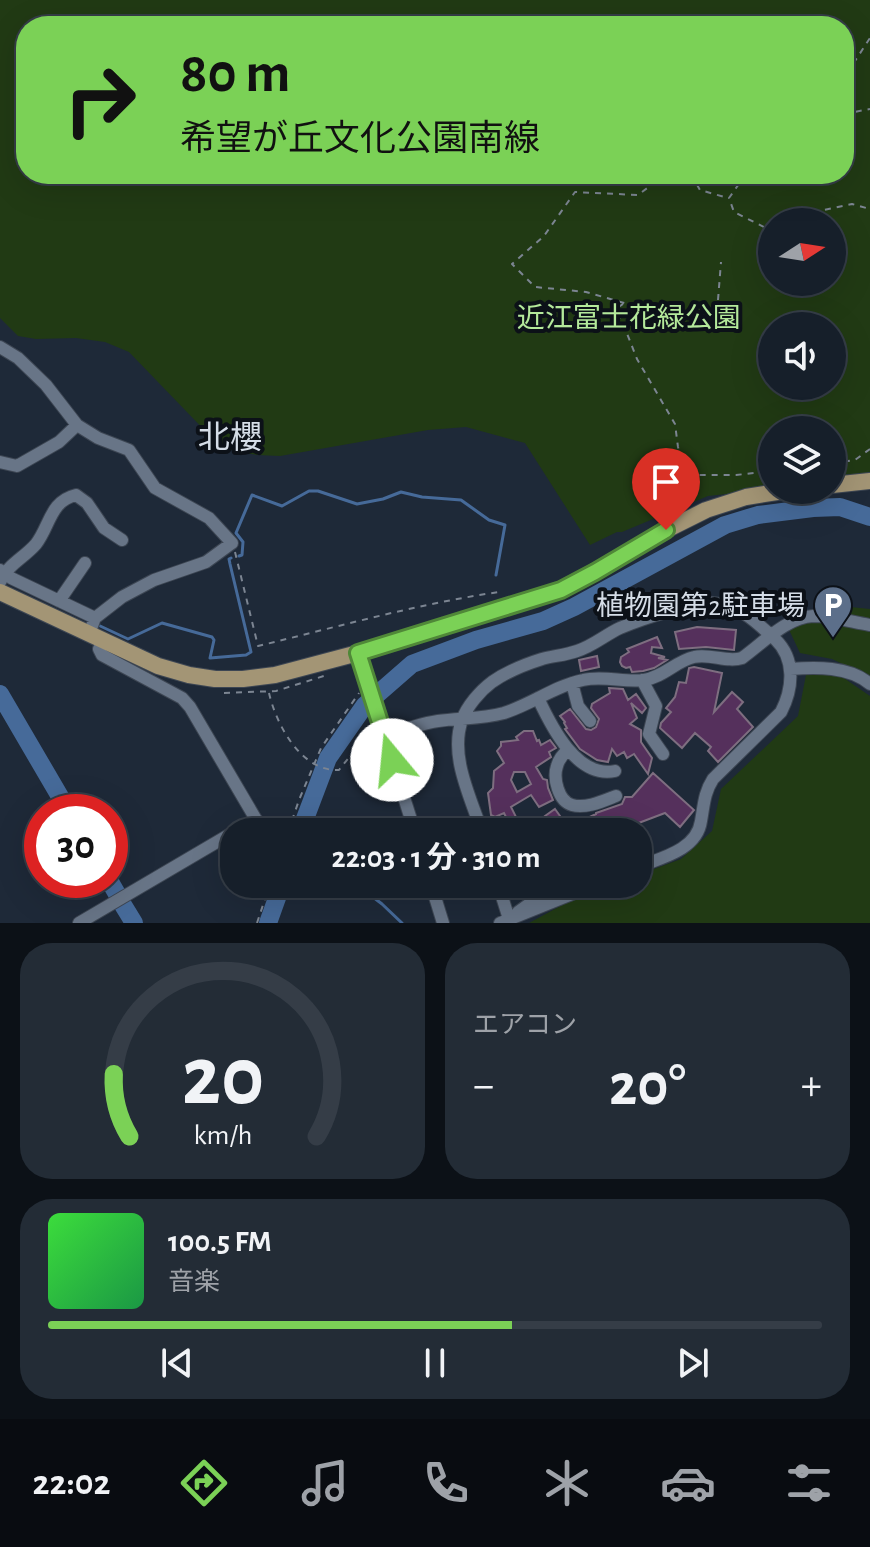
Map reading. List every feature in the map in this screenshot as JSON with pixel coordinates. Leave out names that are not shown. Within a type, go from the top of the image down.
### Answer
[{"type":"main road","points":[[846,484],[870,481]]},
{"type":"main road","points":[[0,592],[95,631],[158,666],[215,679],[275,675],[358,653],[561,590],[706,510],[758,495]]},
{"type":"street","points":[[0,347],[18,358],[46,385],[77,425],[98,438],[129,450],[155,488],[209,518],[232,543],[206,562],[136,588],[101,612],[95,631],[102,655],[182,698],[190,707],[258,824],[79,923]]},
{"type":"street","points":[[0,462],[17,466],[59,442],[77,425]]},
{"type":"street","points":[[95,631],[59,601],[1,575],[36,543],[53,510],[69,496],[76,495],[87,503],[104,528],[122,540]]},
{"type":"street","points":[[59,601],[85,563]]},
{"type":"street","points":[[478,818],[458,746],[462,720],[475,699],[493,682],[525,665],[576,651],[620,628],[695,603],[732,607],[748,615],[779,643],[790,669],[788,698],[781,712],[713,779],[705,792],[701,826],[694,839],[677,852],[652,862]]},
{"type":"street","points":[[383,730],[487,717],[507,712],[572,683],[601,678],[642,680],[663,674],[698,656],[735,660],[802,618],[816,616],[870,625]]},
{"type":"street","points":[[358,653],[366,690],[376,708],[411,818]]},
{"type":"street","points":[[790,669],[834,669],[865,679],[870,684]]},
{"type":"street","points":[[642,680],[656,706],[649,734],[663,754]]},
{"type":"street","points":[[572,683],[578,706],[590,721]]},
{"type":"street","points":[[538,698],[549,722],[568,750],[597,770],[607,773],[615,771]]},
{"type":"street","points":[[568,750],[561,757],[555,777],[563,799],[570,805],[590,805],[616,796]]},
{"type":"street","points":[[435,898],[443,923]]},
{"type":"street","points":[[501,898],[505,921]]},
{"type":"street","points":[[505,921],[535,898]]},
{"type":"street","points":[[505,921],[562,898]]},
{"type":"path","points":[[854,62],[870,38]]},
{"type":"path","points":[[653,184],[638,195],[575,192],[544,236],[512,264],[535,287],[586,292],[659,313],[714,310],[718,300],[721,262]]},
{"type":"path","points":[[697,184],[700,190],[729,198]]},
{"type":"path","points":[[729,198],[739,184]]},
{"type":"path","points":[[729,198],[734,212],[758,224]]},
{"type":"path","points":[[833,208],[852,204],[870,209]]},
{"type":"path","points":[[624,304],[617,308],[637,359],[675,424],[685,475],[758,473]]},
{"type":"path","points":[[846,461],[855,460],[870,449]]},
{"type":"path","points":[[232,543],[258,646],[424,606],[499,592],[506,608]]},
{"type":"path","points":[[293,818],[321,748],[366,690]]},
{"type":"path","points":[[269,692],[278,721],[288,739],[299,752],[331,770],[339,770],[372,728],[383,730]]},
{"type":"path","points":[[257,923],[265,898]]},
{"type":"green space","name":"近江富士花緑公園","points":[[0,0],[870,0],[870,477],[846,480],[846,416],[758,416],[758,491],[708,496],[590,545],[525,443],[466,427],[428,430],[280,456],[233,451],[213,439],[129,352],[105,342],[76,338],[18,336],[0,318]]},
{"type":"green space","name":"植物園第2駐車場","points":[[831,605],[870,609],[870,677],[832,659],[800,653],[784,619]]},
{"type":"green space","points":[[838,674],[870,696],[870,923],[529,923],[578,898],[652,898],[652,870],[681,859],[712,831],[721,789],[798,716],[806,675]]},
{"type":"building","points":[[697,627],[736,630],[734,650],[706,647],[679,649],[675,632]]},
{"type":"building","points":[[657,637],[662,648],[652,647],[651,653],[667,660],[643,671],[632,672],[630,667],[622,666],[621,657],[629,652],[627,649]]},
{"type":"building","points":[[597,656],[599,667],[581,671],[579,660]]},
{"type":"building","points":[[689,668],[722,673],[714,712],[732,692],[743,702],[737,709],[753,727],[718,762],[708,751],[711,747],[695,733],[682,748],[660,728],[671,712],[666,708],[675,697],[679,682],[686,683]]},
{"type":"building","points":[[609,688],[623,689],[628,700],[636,694],[646,708],[642,713],[631,703],[637,718],[630,724],[641,730],[641,742],[652,758],[648,774],[634,754],[627,758],[624,752],[617,756],[612,749],[608,762],[597,760],[580,749],[565,729],[565,722],[560,716],[570,709],[586,729],[596,727],[599,719],[591,708],[592,704],[610,693]]},
{"type":"building","points":[[524,731],[533,731],[541,745],[550,740],[556,748],[549,752],[551,757],[536,767],[543,779],[547,780],[553,800],[539,807],[531,795],[511,807],[516,818],[506,818],[504,813],[495,817],[491,815],[488,793],[493,788],[494,771],[504,763],[497,751],[501,742],[518,740],[516,737]],"holes":[[[514,772],[525,772],[531,784],[517,792],[511,780]]]},
{"type":"building","points":[[653,773],[694,810],[680,827],[665,813],[652,818],[587,818],[622,804],[625,797],[632,797]]},
{"type":"building","points":[[555,809],[560,816],[546,818]]},
{"type":"waterway","points":[[239,556],[242,555],[243,542],[236,533],[252,495],[282,506],[309,491],[357,504],[401,492],[461,500],[489,520],[505,525],[496,575]]},
{"type":"waterway","points":[[305,818],[328,758],[365,705],[412,664],[476,640],[543,621],[725,525],[758,515],[813,508],[840,507],[870,517]]},
{"type":"waterway","points":[[98,625],[128,639],[162,623],[212,637],[210,658],[246,655],[251,652],[231,558]]},
{"type":"waterway","points":[[0,694],[58,794]]},
{"type":"waterway","points":[[268,923],[277,898]]},
{"type":"waterway","points":[[374,898],[402,923]]},
{"type":"waterway","points":[[123,905],[134,923]]},
{"type":"place","name":"植物園第2駐車場","points":[[833,639]]},
{"type":"district","name":"北櫻","points":[[230,437]]},
{"type":"route","points":[[392,760],[358,653],[561,590],[666,530]]}]
